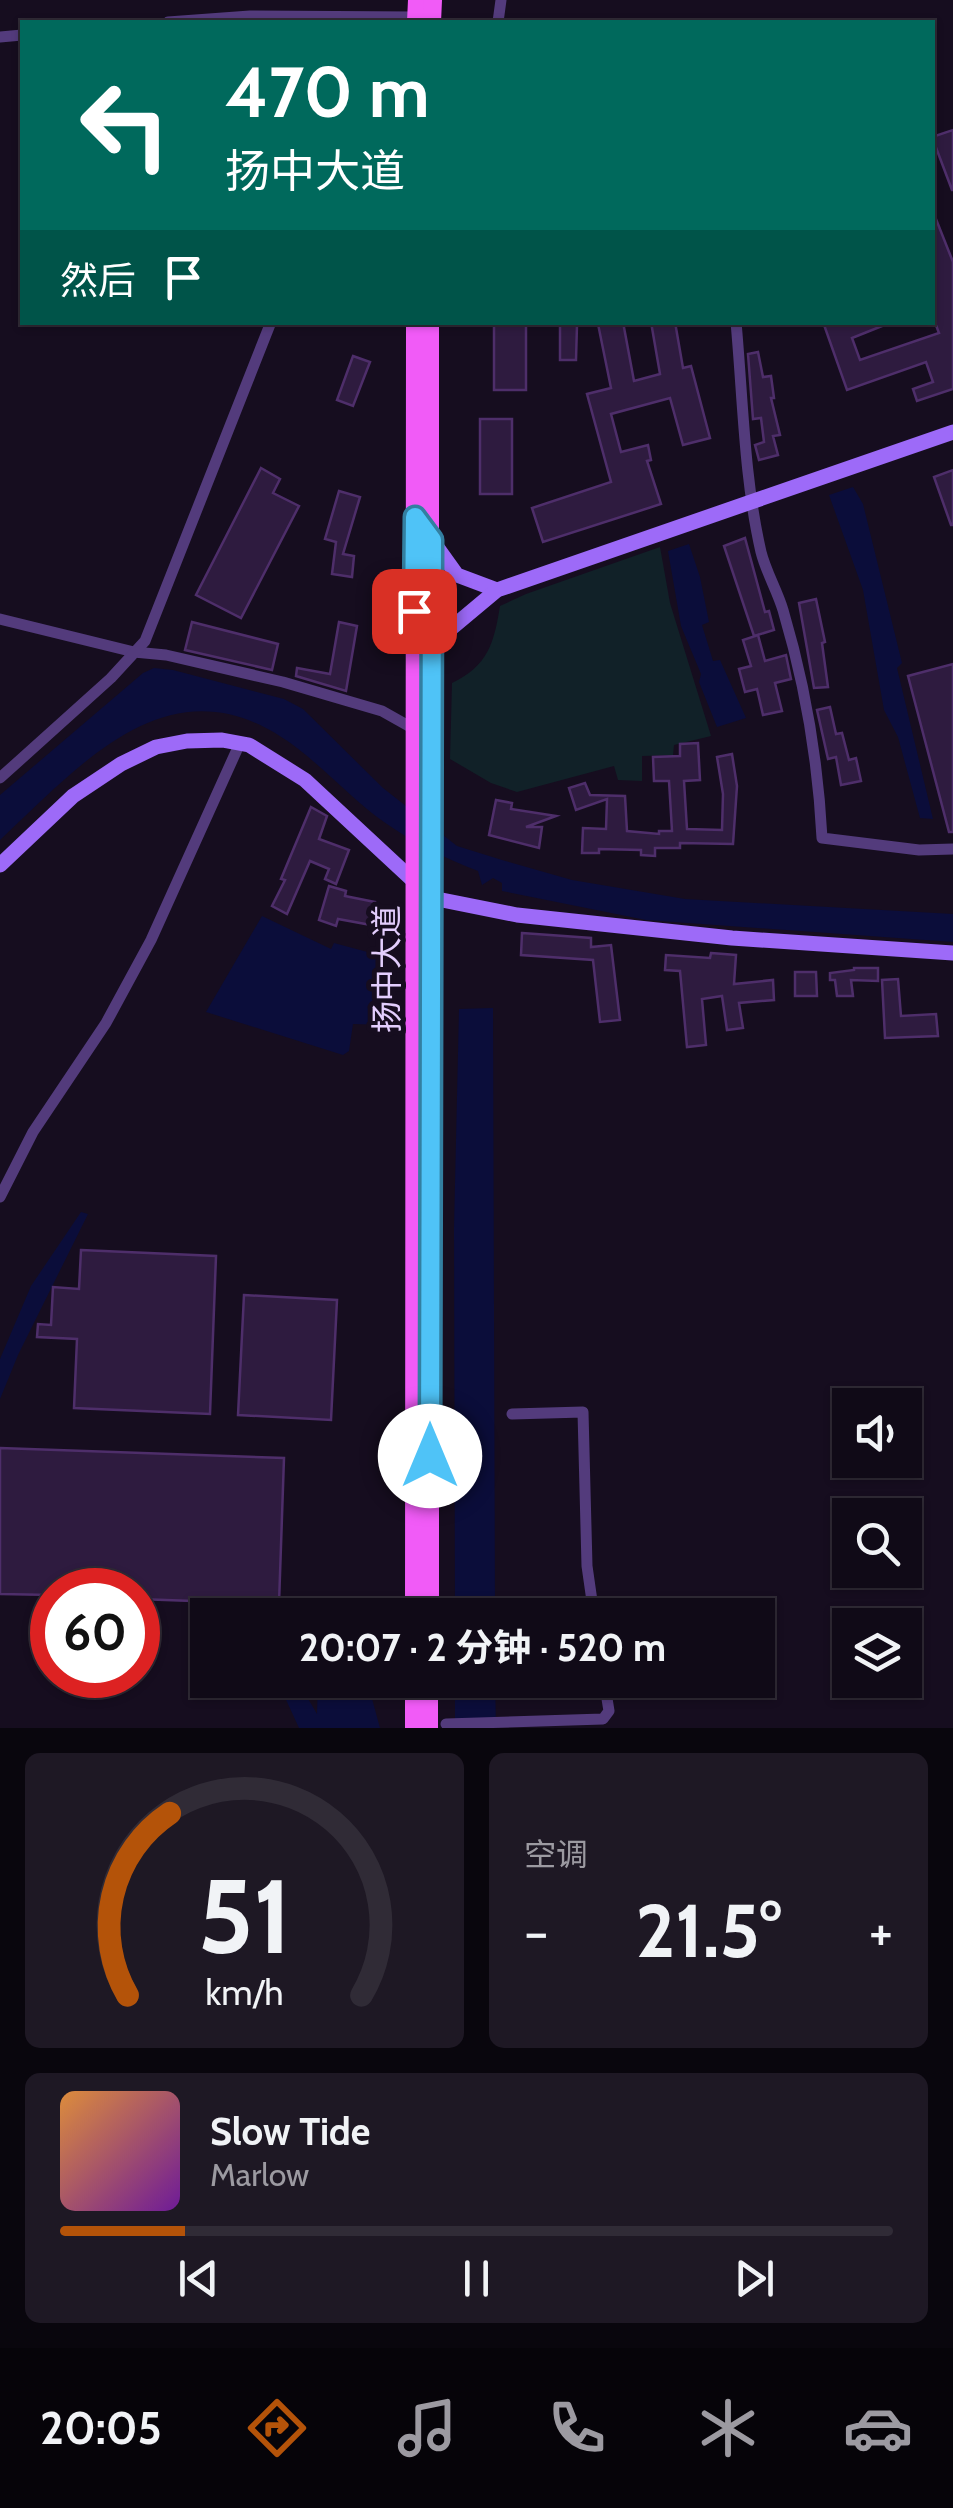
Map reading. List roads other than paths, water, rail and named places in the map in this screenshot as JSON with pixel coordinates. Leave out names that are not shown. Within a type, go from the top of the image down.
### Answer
[{"type":"main road","name":"扬中大道","points":[[415,325],[415,517],[432,898],[430,1598]]},
{"type":"main road","name":"扬中大道","points":[[414,1598],[416,886],[422,730],[430,646],[430,325]]},
{"type":"main road","points":[[414,1698],[414,1728]]},
{"type":"main road","points":[[433,1698],[438,1726]]},
{"type":"street","points":[[390,20],[424,13]]},
{"type":"street","points":[[200,20],[281,15],[368,20]]},
{"type":"street","points":[[0,778],[111,678],[145,641],[269,325]]},
{"type":"street","points":[[736,325],[752,502],[762,557],[782,606],[805,698],[822,838],[919,850],[953,849]]},
{"type":"street","points":[[430,646],[497,590],[953,432]]},
{"type":"street","points":[[415,517],[457,575],[497,590]]},
{"type":"street","points":[[0,619],[134,652],[166,655],[284,682],[382,711],[422,730]]},
{"type":"street","points":[[0,864],[73,796],[120,764],[156,747],[222,740],[240,743],[277,759],[305,780],[432,898],[517,915],[693,934],[953,954]]},
{"type":"street","points":[[0,1197],[33,1132],[106,1023],[152,940],[240,743]]},
{"type":"street","points":[[512,1414],[584,1412],[587,1566],[592,1598]]},
{"type":"street","points":[[438,1726],[603,1719],[608,1711],[606,1698]]}]
